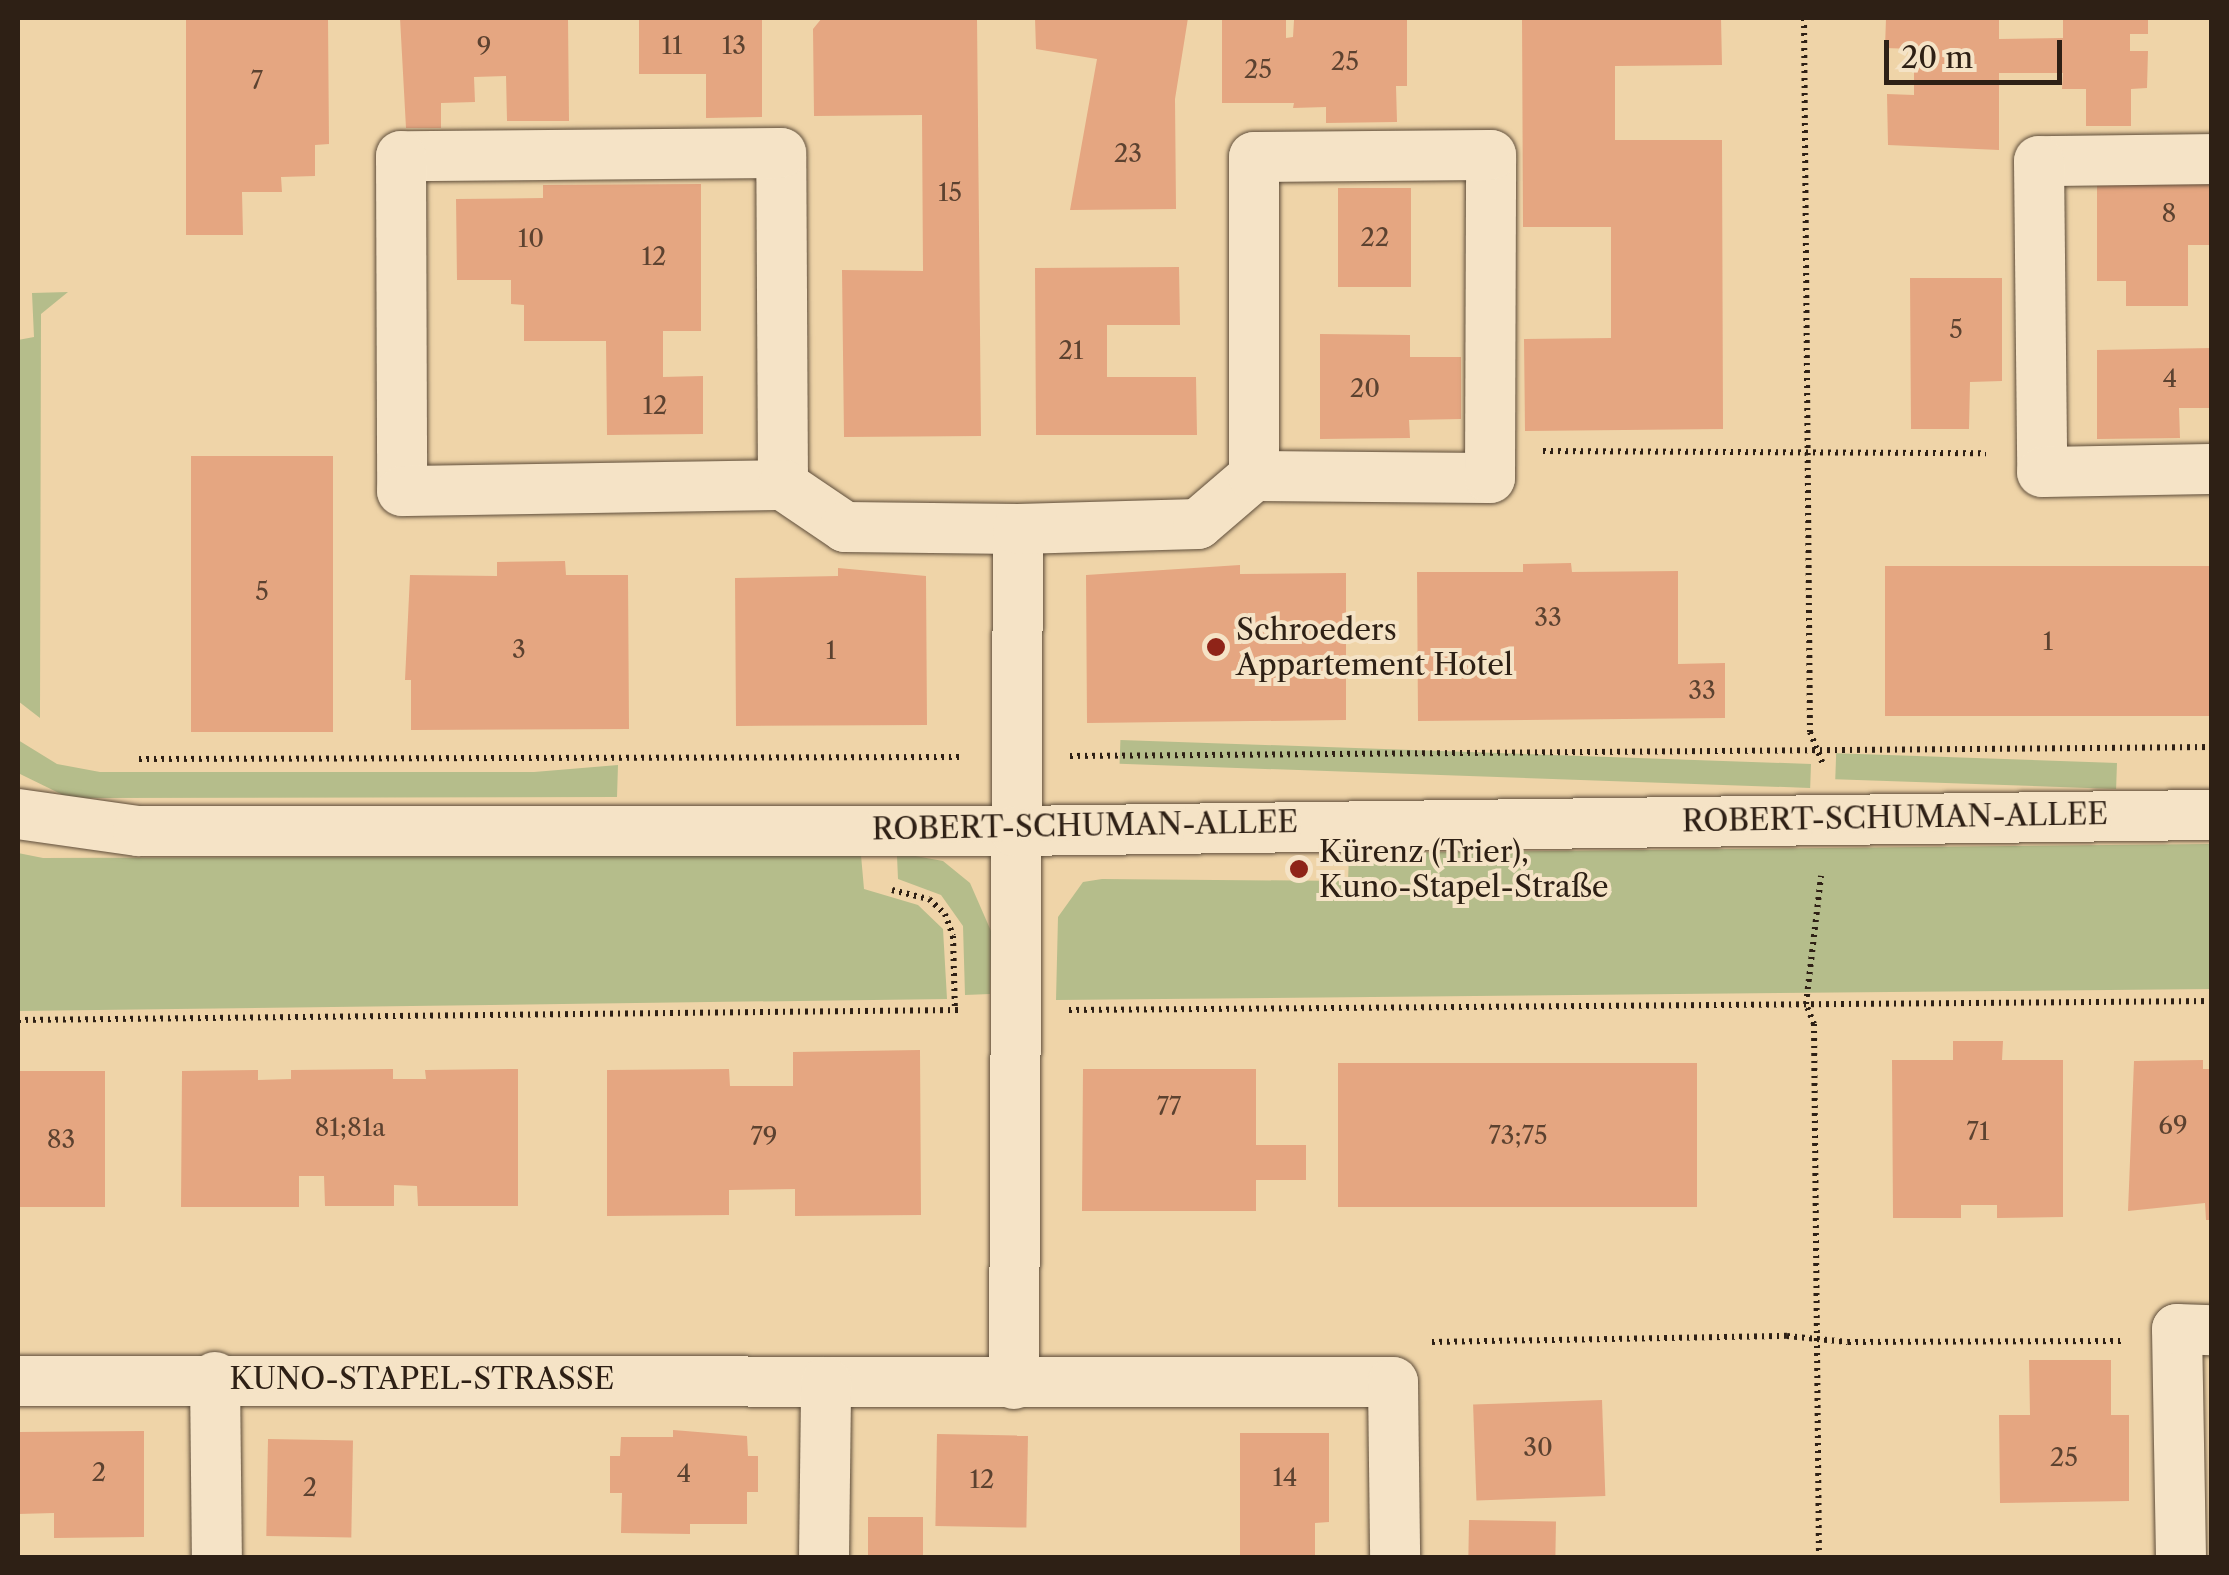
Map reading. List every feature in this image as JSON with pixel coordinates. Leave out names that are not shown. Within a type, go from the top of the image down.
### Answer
[{"type":"street","points":[[783,485],[781,152],[402,156],[402,491],[783,485],[845,527],[1018,529],[1198,524],[1254,476],[1490,478],[1491,156],[1254,157],[1254,476]]},
{"type":"street","points":[[2212,158],[2039,162],[2042,472],[2212,469]]},
{"type":"street","points":[[1014,1384],[1018,529]]},
{"type":"street","name":"ROBERT-SCHUMAN-ALLEE","points":[[18,814],[138,831],[1015,831],[2212,814]]},
{"type":"street","points":[[2180,1558],[2194,1329]]},
{"type":"street","points":[[215,1378],[217,1558]]},
{"type":"street","name":"KUNO-STAPEL-STRASSE","points":[[18,1381],[215,1378],[1014,1384],[1394,1382]]},
{"type":"street","points":[[824,1558],[826,1382]]},
{"type":"street","points":[[1394,1382],[1395,1558]]},
{"type":"path","points":[[1804,18],[1810,732],[1828,821],[1806,1004],[1814,1024],[1819,1558]]},
{"type":"path","points":[[1491,450],[2042,452]]},
{"type":"path","points":[[139,759],[2212,748]]},
{"type":"path","points":[[18,1020],[2212,1001]]},
{"type":"path","points":[[1394,1382],[1429,1342],[2125,1341],[2156,1326],[2194,1329]]},
{"type":"green space","points":[[68,292],[41,314],[40,718],[18,701],[18,340],[34,337],[32,293]]},
{"type":"green space","points":[[18,740],[57,764],[100,772],[534,772],[618,765],[617,797],[65,796],[18,773]]},
{"type":"green space","points":[[1120,740],[1811,764],[1810,788],[1120,764]]},
{"type":"green space","points":[[1836,753],[2117,763],[2116,789],[1835,779]]},
{"type":"green space","points":[[2211,844],[2211,989],[1056,1000],[1058,917],[1083,882],[1102,879],[1348,881],[1349,853]]},
{"type":"green space","points":[[18,853],[43,858],[861,855],[864,889],[918,905],[943,929],[947,999],[18,1011]]},
{"type":"green space","points":[[897,856],[943,861],[970,883],[991,931],[990,994],[965,995],[963,926],[941,895],[898,879]]},
{"type":"building","points":[[186,18],[328,18],[329,144],[315,145],[315,176],[281,177],[282,192],[242,192],[243,235],[186,235]]},
{"type":"building","points":[[400,18],[568,18],[569,121],[507,121],[506,76],[474,77],[475,102],[441,103],[441,128],[406,128]]},
{"type":"building","points":[[639,18],[762,18],[762,117],[706,118],[706,74],[639,74]]},
{"type":"building","points":[[822,18],[977,18],[981,436],[844,437],[842,270],[923,271],[922,115],[814,116],[813,29]]},
{"type":"building","points":[[1035,18],[1188,18],[1175,99],[1176,209],[1070,210],[1097,59],[1036,49]]},
{"type":"building","points":[[1222,18],[1286,18],[1286,38],[1293,37],[1294,20],[1407,18],[1407,86],[1396,86],[1397,122],[1326,123],[1326,107],[1222,103]]},
{"type":"building","points":[[1522,18],[1721,18],[1722,65],[1615,66],[1615,140],[1722,140],[1723,429],[1525,431],[1524,339],[1611,338],[1611,227],[1523,227]]},
{"type":"building","points":[[1886,18],[1999,18],[1999,39],[2063,38],[2063,18],[2148,18],[2148,34],[2130,34],[2130,51],[2148,51],[2147,88],[2131,89],[2131,126],[2086,126],[2086,89],[2062,89],[2063,73],[1999,73],[1999,150],[1888,145],[1887,94],[1914,95],[1914,49],[1885,48]]},
{"type":"building","points":[[2097,183],[2212,183],[2212,245],[2188,245],[2188,306],[2126,306],[2126,281],[2097,281]]},
{"type":"building","points":[[701,184],[701,331],[663,331],[663,377],[703,376],[703,434],[607,435],[606,341],[524,341],[524,305],[511,304],[511,280],[457,280],[456,199],[543,198],[543,185]]},
{"type":"building","points":[[1338,188],[1411,188],[1411,287],[1338,287]]},
{"type":"building","points":[[1179,267],[1180,325],[1107,325],[1107,377],[1196,377],[1197,435],[1036,435],[1035,268]]},
{"type":"building","points":[[1910,278],[2002,278],[2002,381],[1970,382],[1969,429],[1911,429]]},
{"type":"building","points":[[1320,334],[1410,335],[1410,357],[1461,357],[1461,419],[1409,420],[1410,438],[1320,439]]},
{"type":"building","points":[[2212,348],[2212,408],[2179,408],[2180,438],[2097,439],[2097,350]]},
{"type":"building","points":[[191,456],[333,456],[333,732],[191,732]]},
{"type":"building","points":[[565,561],[566,575],[628,575],[629,729],[411,730],[411,680],[405,680],[410,575],[497,576],[497,562]]},
{"type":"building","points":[[1571,563],[1572,572],[1678,571],[1678,664],[1725,663],[1725,718],[1418,721],[1417,572],[1523,572],[1523,564]]},
{"type":"building","name":"Schroeders Appartement Hotel","points":[[1240,565],[1240,574],[1346,573],[1346,720],[1087,723],[1086,575]]},
{"type":"building","points":[[1885,566],[2212,566],[2212,716],[1885,716]]},
{"type":"building","points":[[838,568],[926,576],[927,725],[736,726],[735,578],[838,576]]},
{"type":"building","points":[[1953,1041],[2003,1041],[2002,1060],[2063,1060],[2063,1217],[1997,1218],[1997,1205],[1961,1205],[1961,1218],[1893,1218],[1892,1060],[1953,1060]]},
{"type":"building","points":[[920,1050],[921,1215],[795,1216],[795,1189],[729,1190],[729,1215],[607,1216],[607,1070],[729,1069],[730,1086],[793,1086],[793,1052]]},
{"type":"building","points":[[2203,1060],[2203,1069],[2212,1069],[2212,1220],[2206,1220],[2205,1203],[2128,1211],[2134,1061]]},
{"type":"building","points":[[1338,1063],[1697,1063],[1697,1207],[1338,1207]]},
{"type":"building","points":[[393,1069],[393,1079],[426,1079],[425,1070],[518,1069],[518,1206],[418,1206],[417,1186],[394,1185],[394,1206],[325,1206],[324,1176],[299,1176],[299,1207],[181,1207],[182,1071],[258,1070],[258,1080],[291,1079],[291,1070]]},
{"type":"building","points":[[1083,1069],[1256,1069],[1256,1145],[1306,1145],[1306,1180],[1256,1180],[1256,1211],[1082,1211]]},
{"type":"building","points":[[18,1071],[105,1071],[105,1207],[18,1207]]},
{"type":"building","points":[[2029,1360],[2111,1360],[2111,1415],[2129,1415],[2129,1501],[2000,1503],[1999,1415],[2030,1415]]},
{"type":"building","points":[[1602,1400],[1605,1496],[1476,1500],[1473,1405]]},
{"type":"building","points":[[673,1430],[747,1436],[748,1456],[758,1456],[758,1492],[747,1492],[747,1524],[690,1524],[690,1534],[621,1533],[622,1493],[610,1493],[610,1456],[620,1456],[621,1437],[673,1437]]},
{"type":"building","points":[[144,1431],[144,1537],[54,1538],[54,1513],[18,1514],[18,1432]]},
{"type":"building","points":[[1240,1433],[1329,1433],[1329,1522],[1315,1523],[1315,1558],[1240,1558]]},
{"type":"building","points":[[937,1434],[1028,1436],[1026,1528],[935,1526]]},
{"type":"building","points":[[268,1439],[353,1440],[351,1537],[266,1536]]},
{"type":"building","points":[[868,1517],[923,1517],[923,1558],[868,1558]]},
{"type":"building","points":[[1469,1520],[1556,1522],[1555,1558],[1468,1558]]},
{"type":"place","name":"Schroeders Appartement Hotel","points":[[1216,647]]},
{"type":"place","name":"Kürenz (Trier), Kuno-Stapel-Straße","points":[[1299,869]]}]
